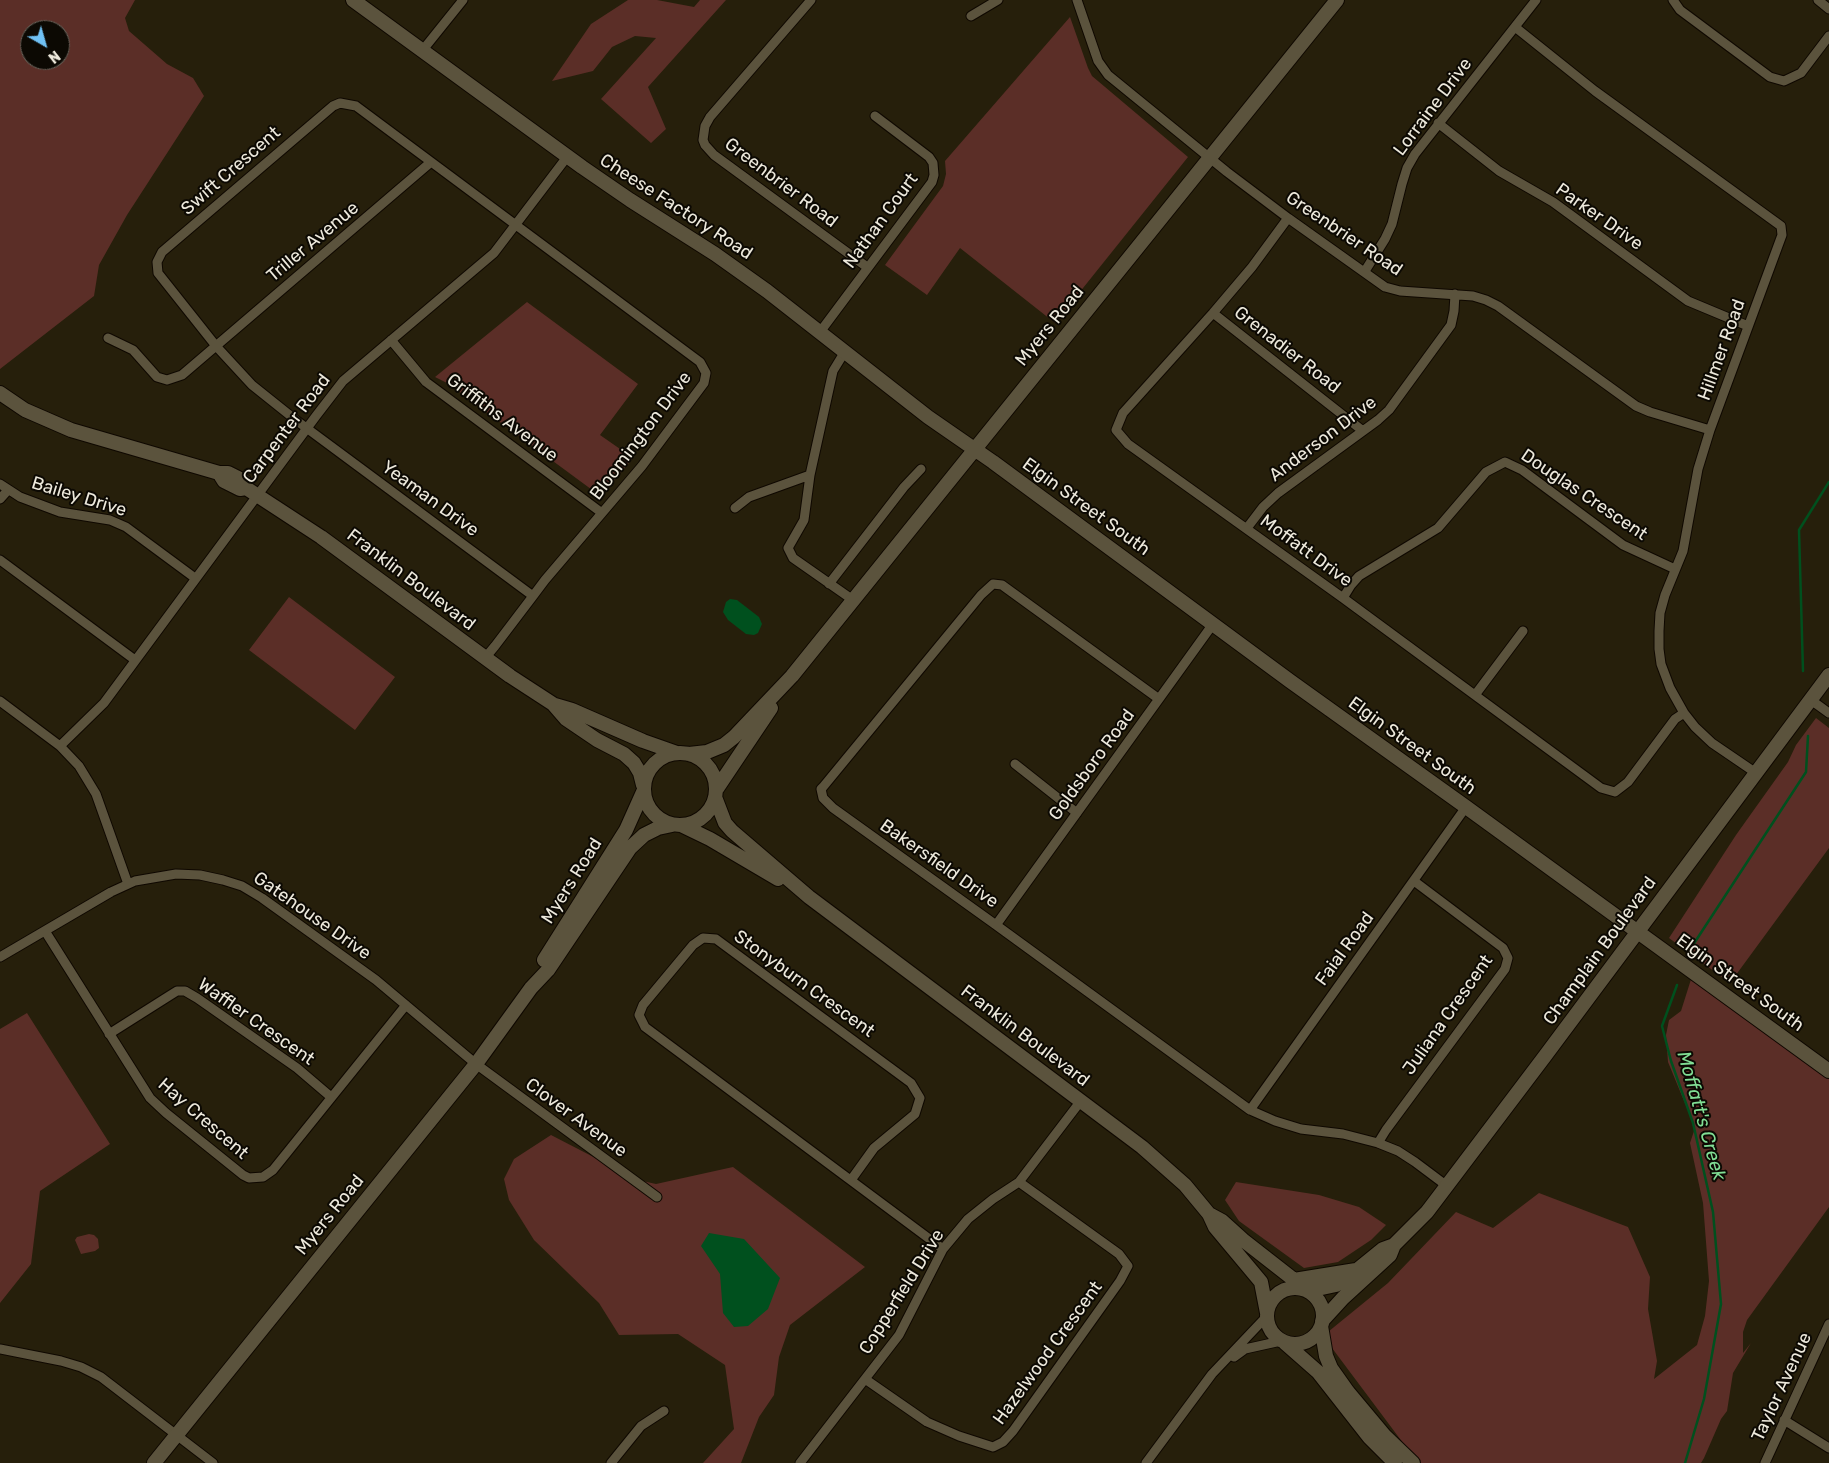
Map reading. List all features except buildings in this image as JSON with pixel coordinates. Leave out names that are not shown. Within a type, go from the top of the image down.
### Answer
[{"type":"main road","name":"Cheese Factory Road","points":[[354,0],[567,157],[768,291],[928,417],[975,450]]},
{"type":"main road","name":"Myers Road","points":[[683,753],[707,752],[724,745],[734,737],[792,676],[1337,0]]},
{"type":"main road","name":"Franklin Boulevard","points":[[0,393],[25,410],[71,430],[220,473],[224,481],[240,490],[252,492],[321,537],[485,658],[553,704],[566,719],[630,759],[640,773],[643,788]]},
{"type":"main road","name":"Elgin Street South","points":[[975,450],[1290,682],[1466,807],[1829,1071]]},
{"type":"main road","name":"Champlain Boulevard","points":[[1322,1324],[1344,1298],[1390,1255],[1394,1245],[1427,1212],[1829,675]]},
{"type":"main road","name":"Myers Road","points":[[715,794],[792,676]]},
{"type":"main road","name":"Franklin Boulevard","points":[[553,704],[572,710],[643,741],[683,753]]},
{"type":"main road","points":[[683,753],[698,758],[706,764],[715,780],[715,794],[710,808],[702,817],[692,823],[676,825],[661,821],[652,813],[646,804],[643,788],[647,773],[655,762],[665,756],[683,753]]},
{"type":"main road","name":"Myers Road","points":[[531,988],[541,965],[626,830],[643,788]]},
{"type":"main road","name":"Franklin Boulevard","points":[[715,794],[725,823],[732,832],[809,897],[1160,1162],[1185,1185],[1209,1214],[1215,1227],[1261,1282],[1267,1314]]},
{"type":"main road","name":"Myers Road","points":[[154,1463],[476,1064],[531,988],[548,970],[630,848],[644,835],[658,828],[676,825]]},
{"type":"main road","name":"Franklin Boulevard","points":[[676,825],[710,839],[809,897]]},
{"type":"main road","name":"Franklin Boulevard","points":[[1209,1214],[1222,1221],[1308,1291]]},
{"type":"main road","name":"Champlain Boulevard","points":[[1308,1291],[1336,1285],[1359,1270],[1383,1249],[1394,1245]]},
{"type":"main road","points":[[1294,1280],[1359,1270]]},
{"type":"main road","points":[[1395,1463],[1369,1437],[1318,1372],[1270,1330],[1267,1314],[1269,1304],[1281,1291],[1298,1288],[1308,1291],[1320,1302],[1326,1356],[1331,1368],[1348,1392],[1384,1435],[1413,1463]]},
{"type":"main road","points":[[1283,1342],[1302,1344],[1317,1334],[1322,1324]]},
{"type":"street","points":[[422,51],[463,0]]},
{"type":"street","name":"Greenbrier Road","points":[[811,0],[710,118],[705,126],[703,140],[714,155],[867,267]]},
{"type":"street","points":[[971,16],[998,0]]},
{"type":"street","name":"Greenbrier Road","points":[[1077,0],[1098,61],[1104,71],[1209,158],[1288,218],[1385,286],[1400,291],[1473,296],[1498,306],[1636,406],[1710,430]]},
{"type":"street","name":"Lorraine Drive","points":[[1364,271],[1385,239],[1392,224],[1407,168],[1415,154],[1536,0]]},
{"type":"street","points":[[1673,0],[1680,10],[1763,72],[1770,77],[1784,81],[1801,73],[1829,36]]},
{"type":"street","points":[[1818,0],[1829,9]]},
{"type":"street","name":"Hillmer Road","points":[[1514,27],[1595,91],[1782,226],[1782,235],[1710,430],[1698,469],[1683,551],[1665,595],[1660,613],[1659,649],[1661,664],[1670,688],[1684,713],[1695,727],[1712,743],[1756,773]]},
{"type":"street","name":"Swift Crescent","points":[[306,429],[252,385],[216,346],[158,273],[157,262],[162,252],[320,116],[332,106],[340,103],[356,106],[517,225]]},
{"type":"street","name":"Nathan Court","points":[[820,332],[932,182],[934,175],[933,163],[929,157],[875,116]]},
{"type":"street","name":"Parker Drive","points":[[1438,124],[1499,171],[1553,202],[1688,301],[1748,326]]},
{"type":"street","name":"Carpenter Road","points":[[60,746],[104,703],[195,578],[252,492],[344,381],[494,253],[567,157]]},
{"type":"street","name":"Triller Avenue","points":[[108,338],[133,350],[152,374],[157,377],[167,380],[182,375],[431,162]]},
{"type":"street","name":"Moffatt Drive","points":[[1288,218],[1252,267],[1123,413],[1116,430],[1128,444],[1247,528],[1601,788],[1615,792],[1628,782],[1675,719],[1684,713]]},
{"type":"street","name":"Bloomington Drive","points":[[485,658],[533,596],[642,466],[704,383],[706,373],[700,362],[517,225]]},
{"type":"street","name":"Anderson Drive","points":[[1247,528],[1278,493],[1390,410],[1445,334],[1452,318],[1455,294]]},
{"type":"street","name":"Grenadier Road","points":[[1213,313],[1363,431]]},
{"type":"street","name":"Griffiths Avenue","points":[[391,340],[426,382],[602,513]]},
{"type":"street","points":[[844,352],[833,372],[810,475],[804,520],[788,548],[793,558],[853,600]]},
{"type":"street","name":"Yeaman Drive","points":[[306,429],[533,596]]},
{"type":"street","name":"Douglas Crescent","points":[[1342,598],[1359,576],[1438,528],[1486,472],[1505,462],[1522,470],[1623,545],[1676,569]]},
{"type":"street","points":[[828,584],[904,487],[922,468]]},
{"type":"street","points":[[735,508],[749,497],[810,475]]},
{"type":"street","points":[[0,500],[4,487]]},
{"type":"street","name":"Bailey Drive","points":[[4,487],[38,505],[60,512],[110,520],[126,527],[195,578]]},
{"type":"street","points":[[0,560],[135,660]]},
{"type":"street","name":"Bakersfield Drive","points":[[1159,699],[1002,585],[994,584],[981,595],[821,789],[824,798],[833,808],[1250,1110],[1275,1121],[1301,1129],[1343,1134],[1378,1143],[1398,1151],[1447,1186]]},
{"type":"street","name":"Goldsboro Road","points":[[996,925],[1213,624]]},
{"type":"street","points":[[1475,695],[1523,631]]},
{"type":"street","points":[[1811,700],[1829,713]]},
{"type":"street","points":[[0,701],[60,746],[79,766],[96,794],[128,884]]},
{"type":"street","points":[[1014,764],[1077,813]]},
{"type":"street","name":"Faial Road","points":[[1250,1110],[1466,807]]},
{"type":"street","name":"Gatehouse Drive","points":[[0,957],[128,884],[151,877],[200,874],[242,886],[262,898],[353,963],[476,1064]]},
{"type":"street","name":"Juliana Crescent","points":[[1378,1143],[1505,970],[1508,958],[1503,948],[1414,881]]},
{"type":"street","name":"Hay Crescent","points":[[45,932],[145,1090],[156,1104],[243,1175],[250,1178],[262,1177],[272,1170],[406,1006]]},
{"type":"street","name":"Stonyburn Crescent","points":[[851,1180],[874,1148],[915,1114],[920,1098],[911,1083],[716,939],[703,938],[693,945],[643,1005],[639,1015],[645,1027],[943,1249]]},
{"type":"street","name":"Waffler Crescent","points":[[109,1034],[177,991],[185,991],[198,998],[297,1068],[331,1097]]},
{"type":"street","name":"Clover Avenue","points":[[476,1064],[657,1197]]},
{"type":"street","name":"Copperfield Drive","points":[[800,1463],[899,1334],[943,1249],[968,1220],[993,1199],[1019,1182],[1080,1102]]},
{"type":"street","name":"Hazelwood Crescent","points":[[865,1379],[927,1422],[959,1436],[993,1446],[1004,1442],[1120,1282],[1128,1266],[1119,1254],[1019,1182]]},
{"type":"street","points":[[1146,1463],[1212,1374],[1267,1314]]},
{"type":"street","name":"Taylor Avenue","points":[[1765,1463],[1829,1324]]},
{"type":"street","points":[[1212,1374],[1244,1349],[1283,1342]]},
{"type":"street","points":[[0,1349],[61,1361],[94,1373],[113,1385],[213,1463]]},
{"type":"street","points":[[611,1463],[641,1426],[664,1411]]},
{"type":"street","points":[[1784,1420],[1829,1448]]},
{"type":"shaded area","points":[[0,0],[135,0],[125,18],[129,31],[167,64],[193,78],[204,96],[127,215],[99,265],[94,296],[0,369]]},
{"type":"shaded area","points":[[628,0],[657,0],[694,7],[700,0],[726,0],[648,87],[666,129],[651,143],[601,99],[656,38],[635,36],[612,47],[593,71],[552,81],[591,24]]},
{"type":"shaded area","points":[[1070,17],[1092,76],[1188,157],[1055,323],[960,248],[927,295],[885,265],[943,186],[946,174],[945,161]]},
{"type":"shaded area","points":[[527,302],[638,384],[600,435],[633,458],[602,495],[599,495],[447,383],[435,377]]},
{"type":"shaded area","points":[[289,597],[395,677],[355,730],[249,650]]},
{"type":"shaded area","points":[[730,599],[737,600],[759,617],[762,624],[758,633],[754,635],[746,634],[728,620],[723,612],[726,602]]},
{"type":"shaded area","points":[[1816,718],[1829,728],[1829,848],[1730,983],[1669,938],[1736,835],[1788,762],[1796,745]]},
{"type":"shaded area","points":[[1693,973],[1829,1072],[1829,1207],[1747,1320],[1743,1332],[1743,1353],[1751,1343],[1733,1373],[1727,1411],[1721,1419],[1704,1458],[1701,1463],[1418,1463],[1323,1336],[1388,1283],[1456,1212],[1493,1228],[1539,1193],[1628,1227],[1650,1277],[1648,1309],[1657,1361],[1654,1379],[1697,1345],[1705,1316],[1709,1281],[1703,1203],[1690,1143],[1694,1131],[1691,1118],[1668,1062],[1666,1035],[1669,1020],[1681,1011]]},
{"type":"shaded area","points":[[27,1013],[110,1144],[40,1191],[31,1264],[0,1303],[0,1029]]},
{"type":"shaded area","points":[[551,1135],[638,1180],[656,1184],[733,1167],[865,1267],[790,1325],[779,1357],[774,1395],[759,1417],[741,1463],[703,1463],[734,1429],[725,1365],[678,1334],[619,1335],[599,1303],[534,1240],[509,1200],[504,1179],[514,1159]]},
{"type":"shaded area","points":[[1236,1182],[1319,1195],[1359,1207],[1386,1225],[1371,1240],[1338,1262],[1304,1268],[1239,1221],[1225,1200]]},
{"type":"shaded area","points":[[709,1233],[744,1239],[780,1278],[768,1309],[748,1326],[734,1327],[723,1313],[720,1274],[701,1246]]},
{"type":"shaded area","points":[[89,1234],[94,1235],[98,1239],[99,1248],[95,1251],[81,1254],[75,1240],[77,1237]]},
{"type":"waterway","name":"Moffatt's Creek","points":[[1803,671],[1799,530],[1829,482]]},
{"type":"waterway","name":"Moffatt's Creek","points":[[1691,948],[1806,772],[1808,736]]},
{"type":"waterway","name":"Moffatt's Creek","points":[[1677,985],[1662,1026],[1671,1061],[1693,1123],[1713,1212],[1721,1304],[1704,1399],[1685,1463]]}]
